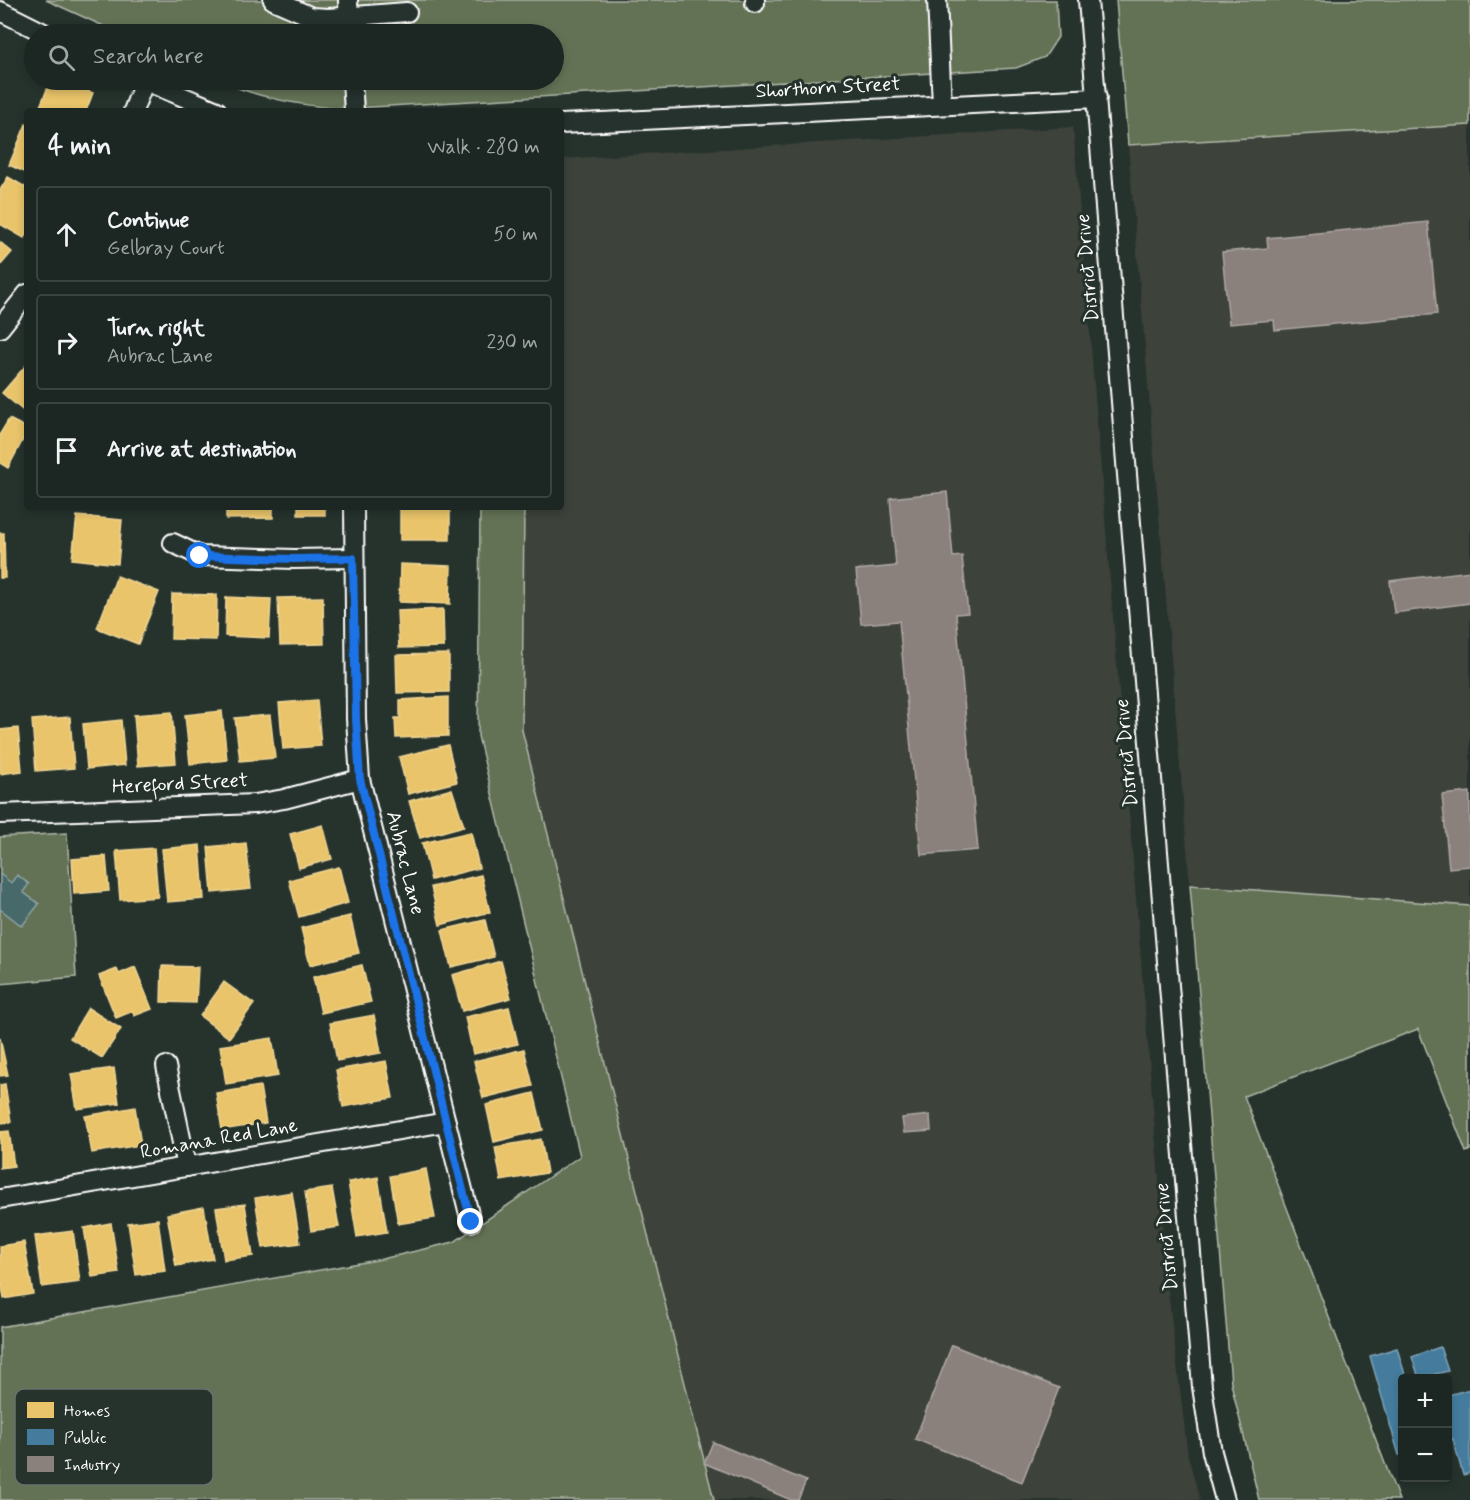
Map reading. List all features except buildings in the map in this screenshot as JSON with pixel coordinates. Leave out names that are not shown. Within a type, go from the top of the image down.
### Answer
[{"type":"street","points":[[273,0],[312,17],[328,18],[348,8],[407,12]]},
{"type":"street","points":[[937,0],[942,105]]},
{"type":"street","name":"District Drive","points":[[1088,0],[1203,1387],[1212,1452],[1225,1500]]},
{"type":"street","points":[[348,8],[349,24]]},
{"type":"street","points":[[0,11],[26,24]]},
{"type":"street","points":[[134,108],[140,90]]},
{"type":"street","points":[[168,90],[210,108]]},
{"type":"street","points":[[353,90],[354,108]]},
{"type":"street","name":"Shorthorn Street","points":[[564,124],[1097,98]]},
{"type":"street","points":[[0,328],[24,298]]},
{"type":"street","name":"Aubrac Lane","points":[[354,510],[356,719],[360,779],[471,1222]]},
{"type":"street","points":[[173,543],[200,556],[353,558]]},
{"type":"street","name":"Hereford Street","points":[[0,814],[255,804],[284,799],[360,779]]},
{"type":"street","points":[[166,1065],[187,1167]]},
{"type":"street","name":"Romana Red Lane","points":[[0,1199],[446,1122]]},
{"type":"shaded area","points":[[1470,125],[1470,906],[1190,885],[1128,145]]},
{"type":"shaded area","points":[[1073,127],[1168,1291],[1188,1456],[1200,1500],[714,1500],[522,730],[524,510],[564,510],[564,159]]},
{"type":"green space","points":[[46,0],[1056,0],[1058,37],[1045,57],[1016,68],[331,108],[277,99],[245,90],[564,90],[564,24],[99,24]]},
{"type":"green space","points":[[1116,0],[1470,0],[1470,125],[1128,145]]},
{"type":"green space","points":[[480,510],[524,510],[522,730],[714,1500],[0,1500],[0,1327],[382,1259],[454,1242],[580,1156],[478,736]]},
{"type":"green space","points":[[67,833],[76,977],[0,984],[0,837]]},
{"type":"green space","points":[[1190,885],[1470,906],[1470,1150],[1466,1152],[1418,1029],[1244,1096],[1399,1500],[1259,1500],[1231,1383]]},
{"type":"water","points":[[0,874],[11,883],[17,875],[29,884],[23,892],[39,904],[22,926],[0,909]]},
{"type":"route","points":[[200,556],[353,558],[356,719],[360,779],[471,1222]]}]
